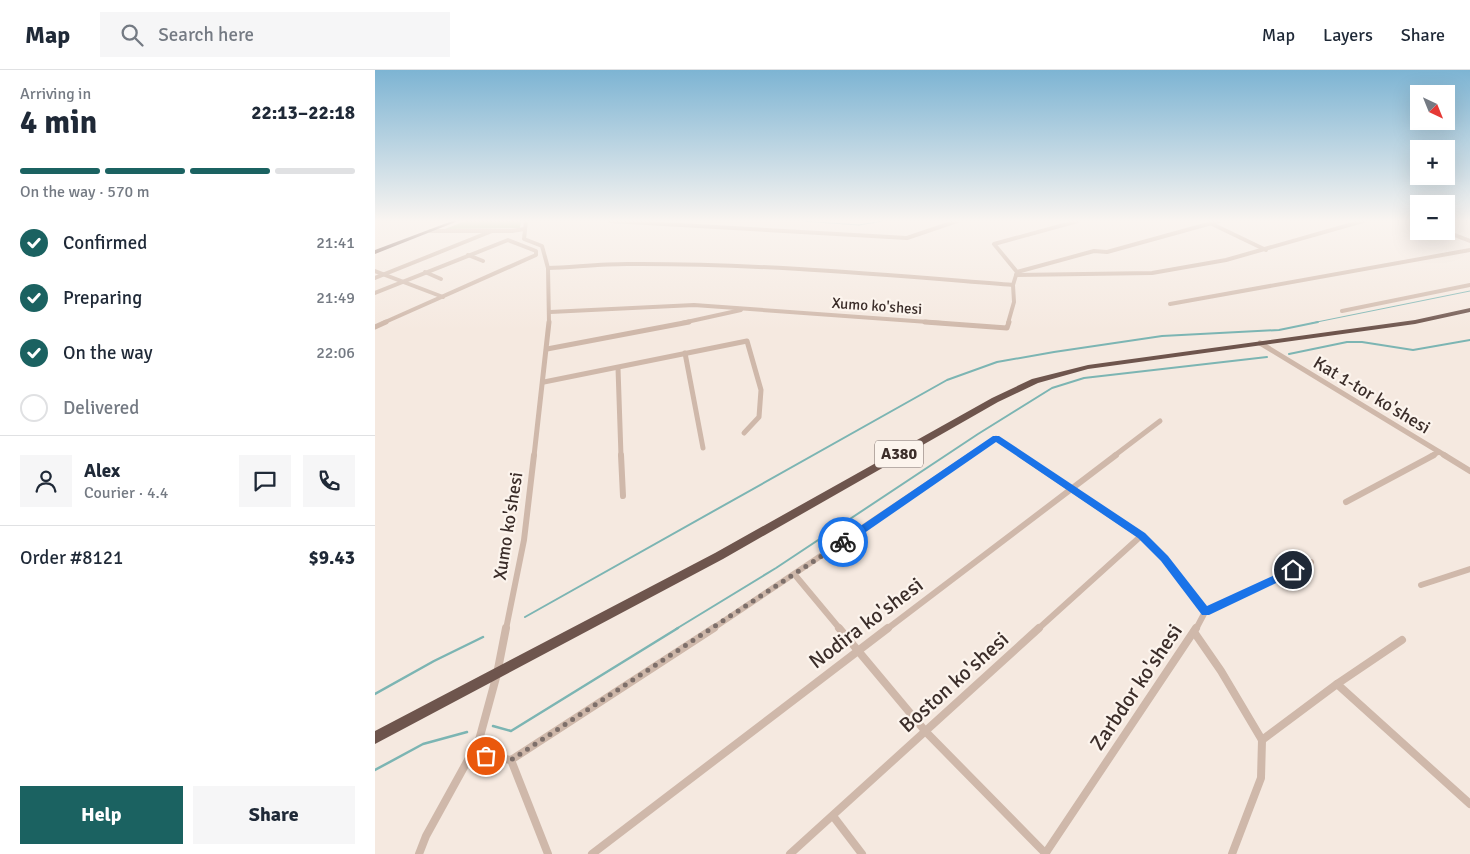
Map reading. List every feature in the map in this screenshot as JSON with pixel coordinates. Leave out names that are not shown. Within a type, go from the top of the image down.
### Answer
[{"type":"highway","name":"A380","points":[[375,738],[719,556],[995,400],[1035,381],[1061,372],[1107,363],[1415,322],[1470,310]]},
{"type":"street","points":[[375,278],[425,258]]},
{"type":"street","points":[[375,293],[462,258]]},
{"type":"street","points":[[475,258],[483,261]]},
{"type":"street","points":[[375,327],[530,258]]},
{"type":"street","name":"Xumo ko'shesi","points":[[419,854],[426,836],[479,740],[497,674],[524,540],[544,382],[550,312],[548,268],[545,258]]},
{"type":"street","points":[[1004,258],[1017,274]]},
{"type":"street","points":[[1017,274],[1071,258]]},
{"type":"street","points":[[1017,274],[1152,273],[1236,258]]},
{"type":"street","points":[[1170,304],[1428,258]]},
{"type":"street","points":[[548,268],[626,264],[722,266],[817,270],[1013,285],[1017,274]]},
{"type":"street","points":[[375,270],[443,297]]},
{"type":"street","points":[[425,272],[441,279]]},
{"type":"street","name":"Xumo ko'shesi","points":[[550,312],[693,305],[1007,328],[1014,302],[1013,285]]},
{"type":"street","points":[[1342,311],[1470,285]]},
{"type":"street","name":"Xumo ko'shesi","points":[[547,349],[694,321],[747,308]]},
{"type":"street","points":[[544,382],[747,341],[761,390],[761,398],[759,417],[744,433]]},
{"type":"street","name":"Kat 1-tor ko'shesi","points":[[1260,343],[1470,471]]},
{"type":"street","points":[[685,353],[703,448]]},
{"type":"street","points":[[618,368],[623,496]]},
{"type":"street","name":"Nodira ko'shesi","points":[[592,854],[1160,421]]},
{"type":"street","points":[[479,740],[486,756],[511,760],[795,575],[996,438],[1141,536],[1164,558],[1205,612],[1311,562]]},
{"type":"street","points":[[1346,502],[1439,452]]},
{"type":"street","name":"Boston ko'shesi","points":[[790,854],[1141,536]]},
{"type":"street","points":[[1421,585],[1470,569]]},
{"type":"street","points":[[795,575],[926,732],[1046,854]]},
{"type":"street","name":"Zarbdor ko'shesi","points":[[1046,854],[1194,632],[1205,612]]},
{"type":"street","points":[[1194,632],[1221,671],[1262,740],[1261,778],[1232,854]]},
{"type":"street","points":[[1262,740],[1337,684],[1403,640]]},
{"type":"street","points":[[1337,684],[1470,804]]},
{"type":"street","points":[[511,760],[547,854]]},
{"type":"street","points":[[833,816],[863,854]]},
{"type":"waterway","points":[[1312,323],[1470,291]]},
{"type":"waterway","points":[[525,617],[947,380],[997,362],[1054,352],[1162,336],[1279,330],[1318,322]]},
{"type":"waterway","points":[[1289,354],[1347,342],[1362,342],[1413,350],[1470,340]]},
{"type":"waterway","points":[[676,629],[776,568],[978,434],[1052,388],[1084,378],[1267,357]]},
{"type":"waterway","points":[[493,726],[511,731],[678,628]]},
{"type":"waterway","points":[[375,694],[434,661],[483,637]]},
{"type":"waterway","points":[[375,770],[423,744],[467,732]]},
{"type":"way so far","points":[[486,756],[511,760],[843,542]]},
{"type":"route","points":[[843,542],[996,438],[1141,536],[1164,558],[1205,612],[1293,570]]}]
